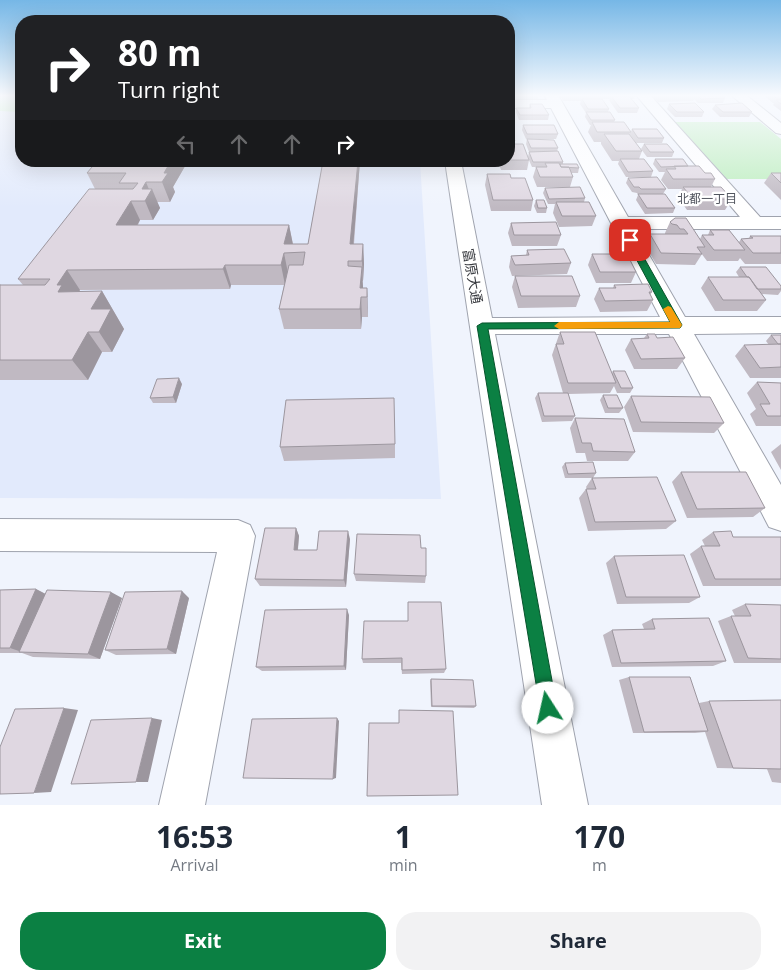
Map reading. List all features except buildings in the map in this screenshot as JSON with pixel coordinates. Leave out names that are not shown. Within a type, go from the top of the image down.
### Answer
[{"type":"street","points":[[571,133],[779,509]]},
{"type":"street","points":[[677,133],[755,223]]},
{"type":"street","name":"富原大通","points":[[454,167],[565,805]]},
{"type":"street","points":[[620,223],[781,223]]},
{"type":"street","points":[[482,326],[781,326]]},
{"type":"street","points":[[0,535],[238,536],[182,805]]},
{"type":"shaded area","points":[[0,133],[15,133],[15,167],[420,167],[441,499],[0,498]]},
{"type":"green space","points":[[685,133],[773,133],[781,139],[781,179],[727,179]]},
{"type":"slow traffic","points":[[559,326],[677,325],[668,309]]},
{"type":"district","name":"北都一丁目","points":[[707,198]]},
{"type":"route","points":[[548,708],[482,326],[677,325],[630,240]]}]
